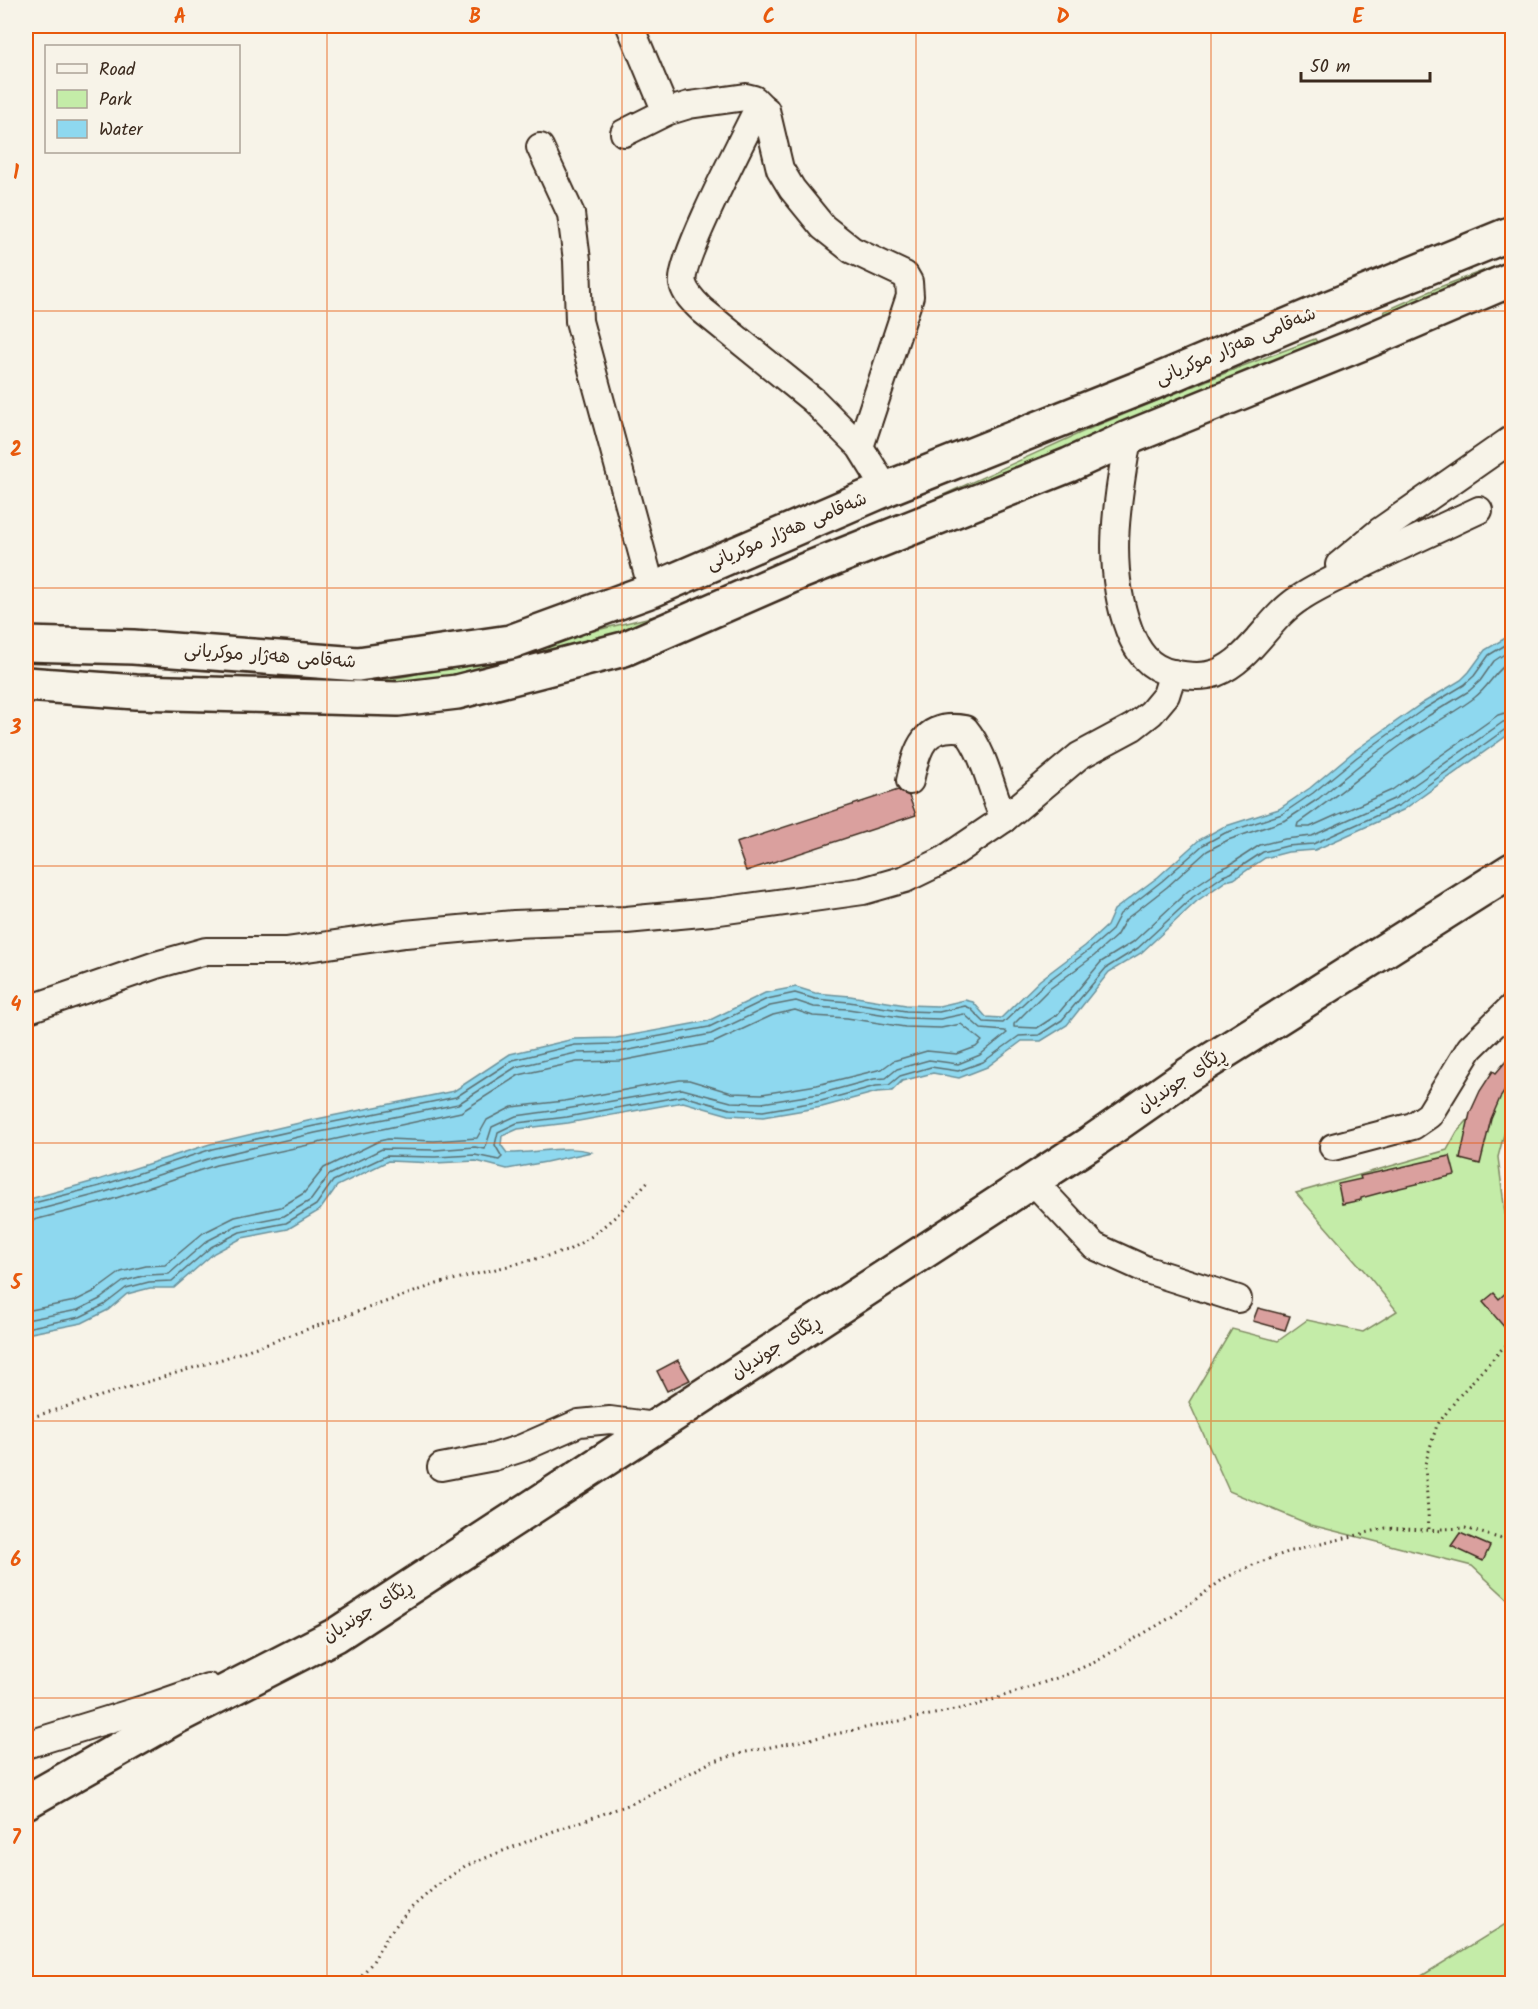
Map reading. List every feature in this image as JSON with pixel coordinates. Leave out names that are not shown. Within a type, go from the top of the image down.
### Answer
[{"type":"main road","name":"شەقامی ھەژار موکریانی","points":[[26,644],[134,647],[358,664],[510,642],[652,590],[886,489],[1152,383],[1512,233]]},
{"type":"main road","name":"شەقامی ھەژار موکریانی","points":[[26,684],[136,692],[398,699],[457,692],[624,649],[798,573],[1069,465],[1128,438],[1365,342],[1512,279]]},
{"type":"main road","points":[[1331,307],[1365,342]]},
{"type":"main road","name":"ڕێگای جوندیان","points":[[26,1802],[174,1718],[336,1635],[1089,1144],[1189,1074],[1512,870]]},
{"type":"street","points":[[630,26],[666,112]]},
{"type":"street","points":[[624,133],[666,112],[689,105],[746,97],[754,99],[766,110],[780,169],[792,189],[824,228],[852,250],[905,275],[909,282],[910,296],[860,447]]},
{"type":"street","points":[[763,108],[758,108],[726,174],[685,265],[683,282],[689,296],[702,310],[813,400],[860,447],[886,489]]},
{"type":"street","points":[[540,147],[571,214],[577,260],[579,321],[652,590]]},
{"type":"street","points":[[1128,438],[1116,507],[1114,548],[1117,585],[1123,612],[1136,646],[1148,662],[1163,671],[1189,677],[1214,674],[1235,664],[1276,617],[1380,531],[1512,439]]},
{"type":"street","points":[[1299,598],[1403,545],[1479,510]]},
{"type":"street","points":[[26,1010],[156,965],[206,951],[286,951],[405,934],[514,924],[648,918],[712,912],[862,891],[905,879],[942,861],[1004,819],[1080,756],[1133,727],[1151,713],[1166,695],[1173,673]]},
{"type":"street","points":[[910,781],[915,754],[926,736],[951,726],[965,729],[975,741],[987,768],[994,798],[1004,819]]},
{"type":"street","points":[[1333,1147],[1413,1126],[1429,1115],[1470,1048],[1512,1006]]},
{"type":"street","points":[[1032,1180],[1094,1246],[1147,1270],[1238,1299]]},
{"type":"street","points":[[441,1467],[494,1457],[522,1448],[579,1423],[610,1420],[655,1426]]},
{"type":"street","points":[[26,1745],[202,1689],[336,1635]]},
{"type":"path","points":[[26,1419],[212,1362],[437,1284],[567,1251],[592,1236],[616,1216],[650,1179]]},
{"type":"path","points":[[1429,1529],[1425,1464],[1437,1425],[1459,1396],[1512,1341]]},
{"type":"path","points":[[354,1983],[372,1963],[388,1935],[409,1910],[435,1887],[465,1866],[497,1852],[632,1804],[711,1762],[746,1752],[974,1706],[1063,1676],[1095,1662],[1151,1629],[1226,1578],[1288,1552],[1386,1528],[1465,1528],[1512,1542]]},
{"type":"path","points":[[1429,1529],[1443,1531]]},
{"type":"green space","points":[[1512,260],[1512,273],[1378,323],[1385,311],[1437,288]]},
{"type":"green space","points":[[1315,339],[1318,344],[670,630],[411,693],[366,683],[408,676],[663,614],[795,562],[1098,425]]},
{"type":"green space","points":[[1512,1071],[1512,1104],[1498,1157],[1512,1263],[1512,1603],[1472,1566],[1311,1525],[1229,1491],[1189,1402],[1232,1329],[1278,1341],[1307,1320],[1363,1332],[1397,1311],[1296,1193],[1447,1150],[1457,1132]]},
{"type":"green space","points":[[1512,1920],[1512,1983],[1410,1983]]},
{"type":"water","points":[[1512,634],[1512,732],[1403,810],[1315,850],[1288,852],[1265,858],[1234,879],[1226,881],[1197,901],[1141,953],[1109,972],[1067,1025],[1041,1041],[1022,1041],[987,1067],[959,1078],[933,1073],[902,1081],[892,1091],[877,1092],[822,1107],[763,1117],[729,1115],[683,1102],[568,1123],[518,1129],[502,1136],[501,1145],[507,1153],[561,1149],[591,1152],[507,1169],[476,1161],[435,1163],[388,1161],[337,1186],[320,1210],[288,1229],[242,1238],[214,1253],[174,1288],[150,1288],[127,1294],[108,1310],[82,1323],[26,1334],[26,1200],[98,1180],[210,1144],[312,1120],[454,1091],[510,1054],[574,1039],[616,1038],[708,1021],[765,993],[796,987],[815,993],[906,1005],[939,1006],[965,1000],[973,1002],[986,1017],[1001,1018],[1040,980],[1107,926],[1114,910],[1158,877],[1199,840],[1223,827],[1279,809],[1310,788],[1353,752],[1421,704],[1461,680],[1485,650]]},
{"type":"building","points":[[898,790],[909,796],[916,815],[746,871],[736,843]]},
{"type":"building","points":[[1512,1054],[1512,1080],[1500,1098],[1491,1119],[1480,1164],[1460,1159],[1470,1113],[1480,1091],[1493,1071],[1496,1073]]},
{"type":"building","points":[[1450,1156],[1455,1175],[1342,1204],[1338,1184],[1361,1179],[1360,1176]]},
{"type":"building","points":[[1512,1287],[1512,1321],[1505,1328],[1483,1302],[1494,1293],[1499,1299]]},
{"type":"building","points":[[1258,1308],[1290,1316],[1285,1330],[1253,1321]]},
{"type":"building","points":[[678,1360],[690,1380],[667,1391],[657,1371]]},
{"type":"building","points":[[1460,1533],[1490,1546],[1483,1561],[1451,1546]]}]
